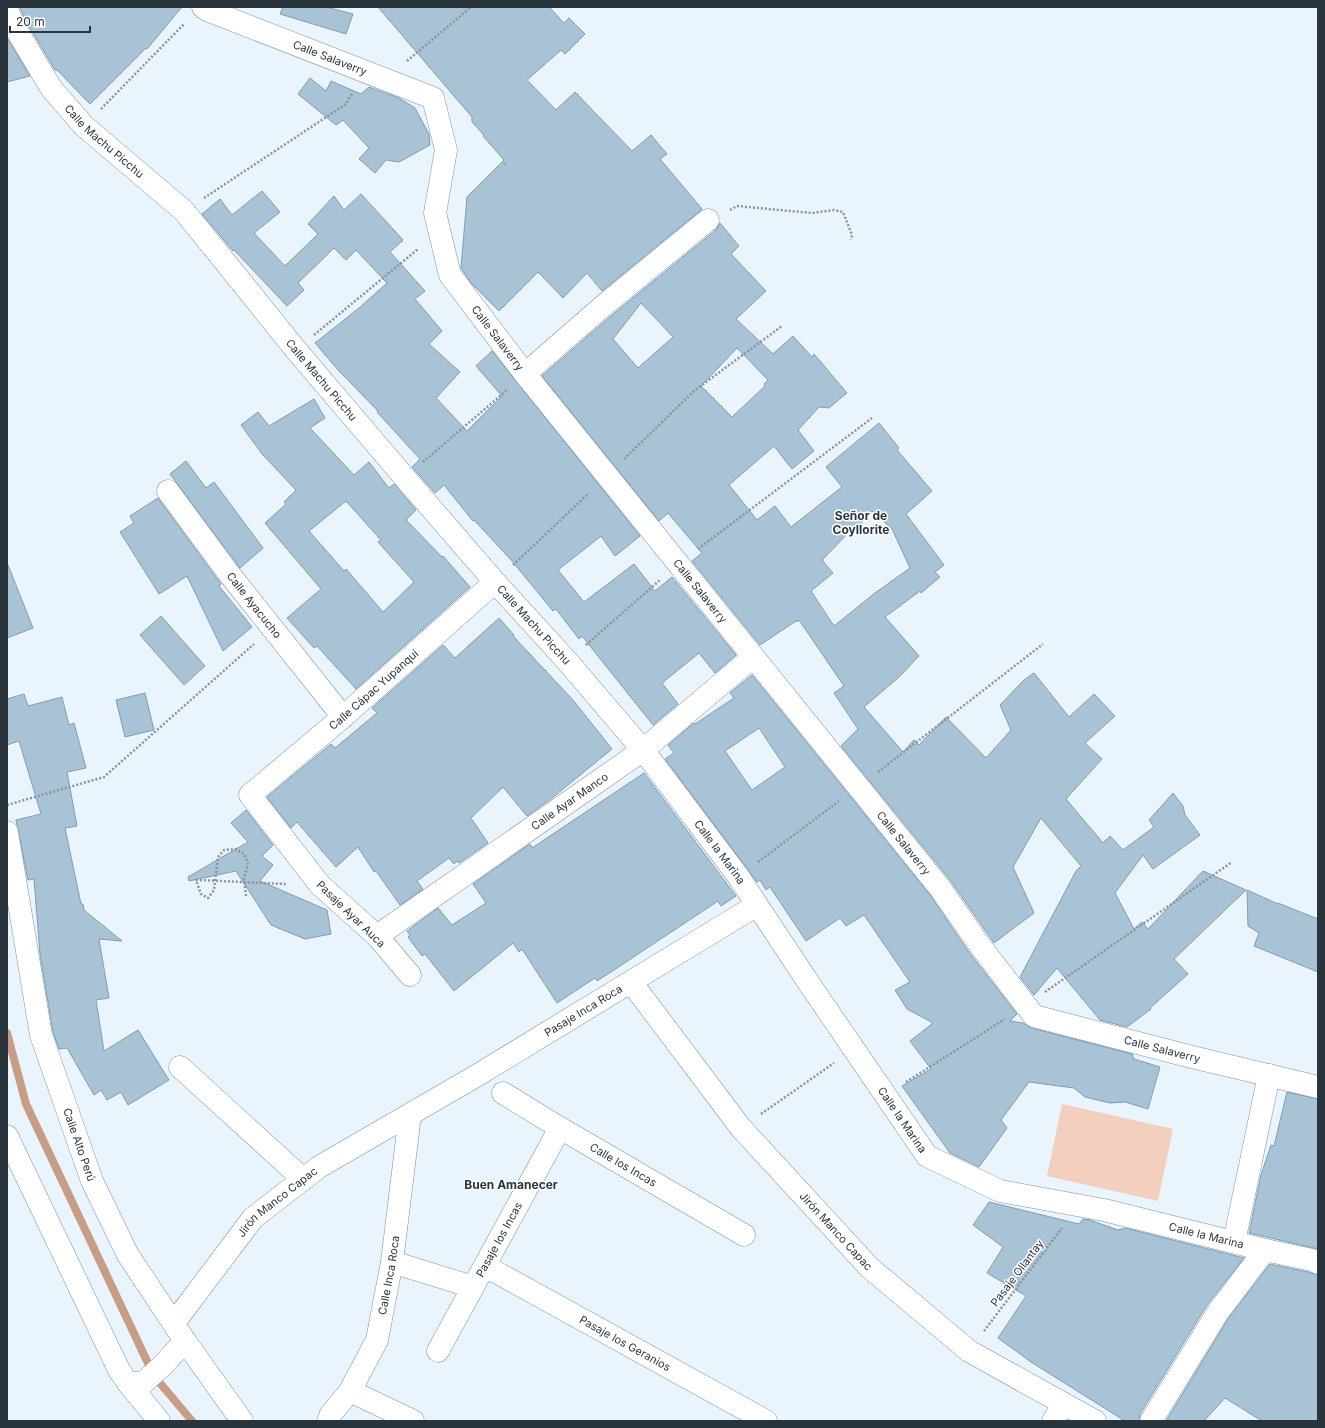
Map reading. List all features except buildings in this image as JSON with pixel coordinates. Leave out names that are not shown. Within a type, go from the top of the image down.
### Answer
[{"type":"street","name":"Calle Machu Picchu","points":[[7,9],[13,24],[51,88],[84,126],[184,211],[296,350],[405,478],[567,661],[643,750]]},
{"type":"street","name":"Calle Salaverry","points":[[196,13],[207,10],[433,98],[446,150],[435,213],[450,275],[525,374],[940,888],[978,943],[1034,1016],[1192,1057],[1318,1087]]},
{"type":"street","points":[[525,374],[602,307],[708,220]]},
{"type":"street","name":"Calle Ayacucho","points":[[168,491],[227,571],[343,717]]},
{"type":"street","name":"Calle Cápac Yupanqui","points":[[250,795],[343,717],[496,582]]},
{"type":"street","name":"Calle Ayar Manco","points":[[377,936],[643,750],[753,657]]},
{"type":"street","name":"Calle la Marina","points":[[643,750],[738,876],[885,1096],[927,1156],[1000,1191],[1104,1210],[1265,1250],[1312,1260],[1318,1264]]},
{"type":"street","name":"Pasaje Ayar Auca","points":[[250,795],[320,885],[377,936],[410,975]]},
{"type":"street","name":"Calle Alto Perú","points":[[7,832],[42,1035],[92,1181],[128,1255],[179,1332],[242,1421]]},
{"type":"street","name":"Pasaje Inca Roca","points":[[410,1115],[757,905]]},
{"type":"street","name":"Jirón Manco Capac","points":[[631,982],[741,1128],[869,1267],[969,1351],[1058,1412],[1094,1421]]},
{"type":"street","points":[[180,1067],[304,1180]]},
{"type":"street","points":[[1234,1242],[1269,1075]]},
{"type":"street","name":"Calle los Incas","points":[[503,1093],[560,1128],[744,1235]]},
{"type":"street","name":"Jirón Manco Capac","points":[[136,1383],[163,1365],[179,1332],[253,1218],[319,1167],[410,1115]]},
{"type":"street","name":"Calle Inca Roca","points":[[328,1421],[331,1414],[350,1391],[377,1340],[392,1262],[410,1115]]},
{"type":"street","name":"Pasaje los Incas","points":[[438,1351],[560,1128]]},
{"type":"street","points":[[7,1136],[119,1370],[136,1383],[159,1421]]},
{"type":"street","points":[[1151,1421],[1218,1312],[1265,1250]]},
{"type":"street","points":[[392,1262],[473,1287]]},
{"type":"street","name":"Pasaje los Geranios","points":[[485,1266],[766,1421]]},
{"type":"street","points":[[350,1391],[413,1421]]},
{"type":"path","points":[[405,63],[471,7]]},
{"type":"path","points":[[84,126],[196,13]]},
{"type":"path","points":[[184,211],[346,104],[366,72]]},
{"type":"path","points":[[708,220],[738,206],[812,213],[834,210],[843,212],[852,235],[850,240]]},
{"type":"path","points":[[296,350],[421,247],[424,231],[439,229]]},
{"type":"path","points":[[496,582],[694,391],[782,326]]},
{"type":"path","points":[[405,478],[525,374]]},
{"type":"path","points":[[567,661],[679,564],[872,418]]},
{"type":"path","points":[[7,805],[104,777],[272,627]]},
{"type":"path","points":[[738,876],[859,787],[1043,644]]},
{"type":"path","points":[[246,896],[244,882],[248,863],[244,854],[235,849],[224,850],[218,857],[215,881],[214,890],[208,898],[201,894],[196,880],[215,881],[244,882],[320,885]]},
{"type":"path","points":[[885,1096],[1026,1006],[1232,862]]},
{"type":"path","points":[[741,1128],[854,1049]]},
{"type":"path","name":"Pasaje Ollantay","points":[[969,1351],[1078,1206]]},
{"type":"shaded area","points":[[1062,1104],[1173,1129],[1158,1201],[1047,1176]]},
{"type":"waterway","points":[[7,1033],[26,1104],[154,1376],[192,1421]]},
{"type":"district","name":"Señor de Coyllorite","points":[[861,522]]},
{"type":"district","name":"Buen Amanecer","points":[[511,1184]]}]
